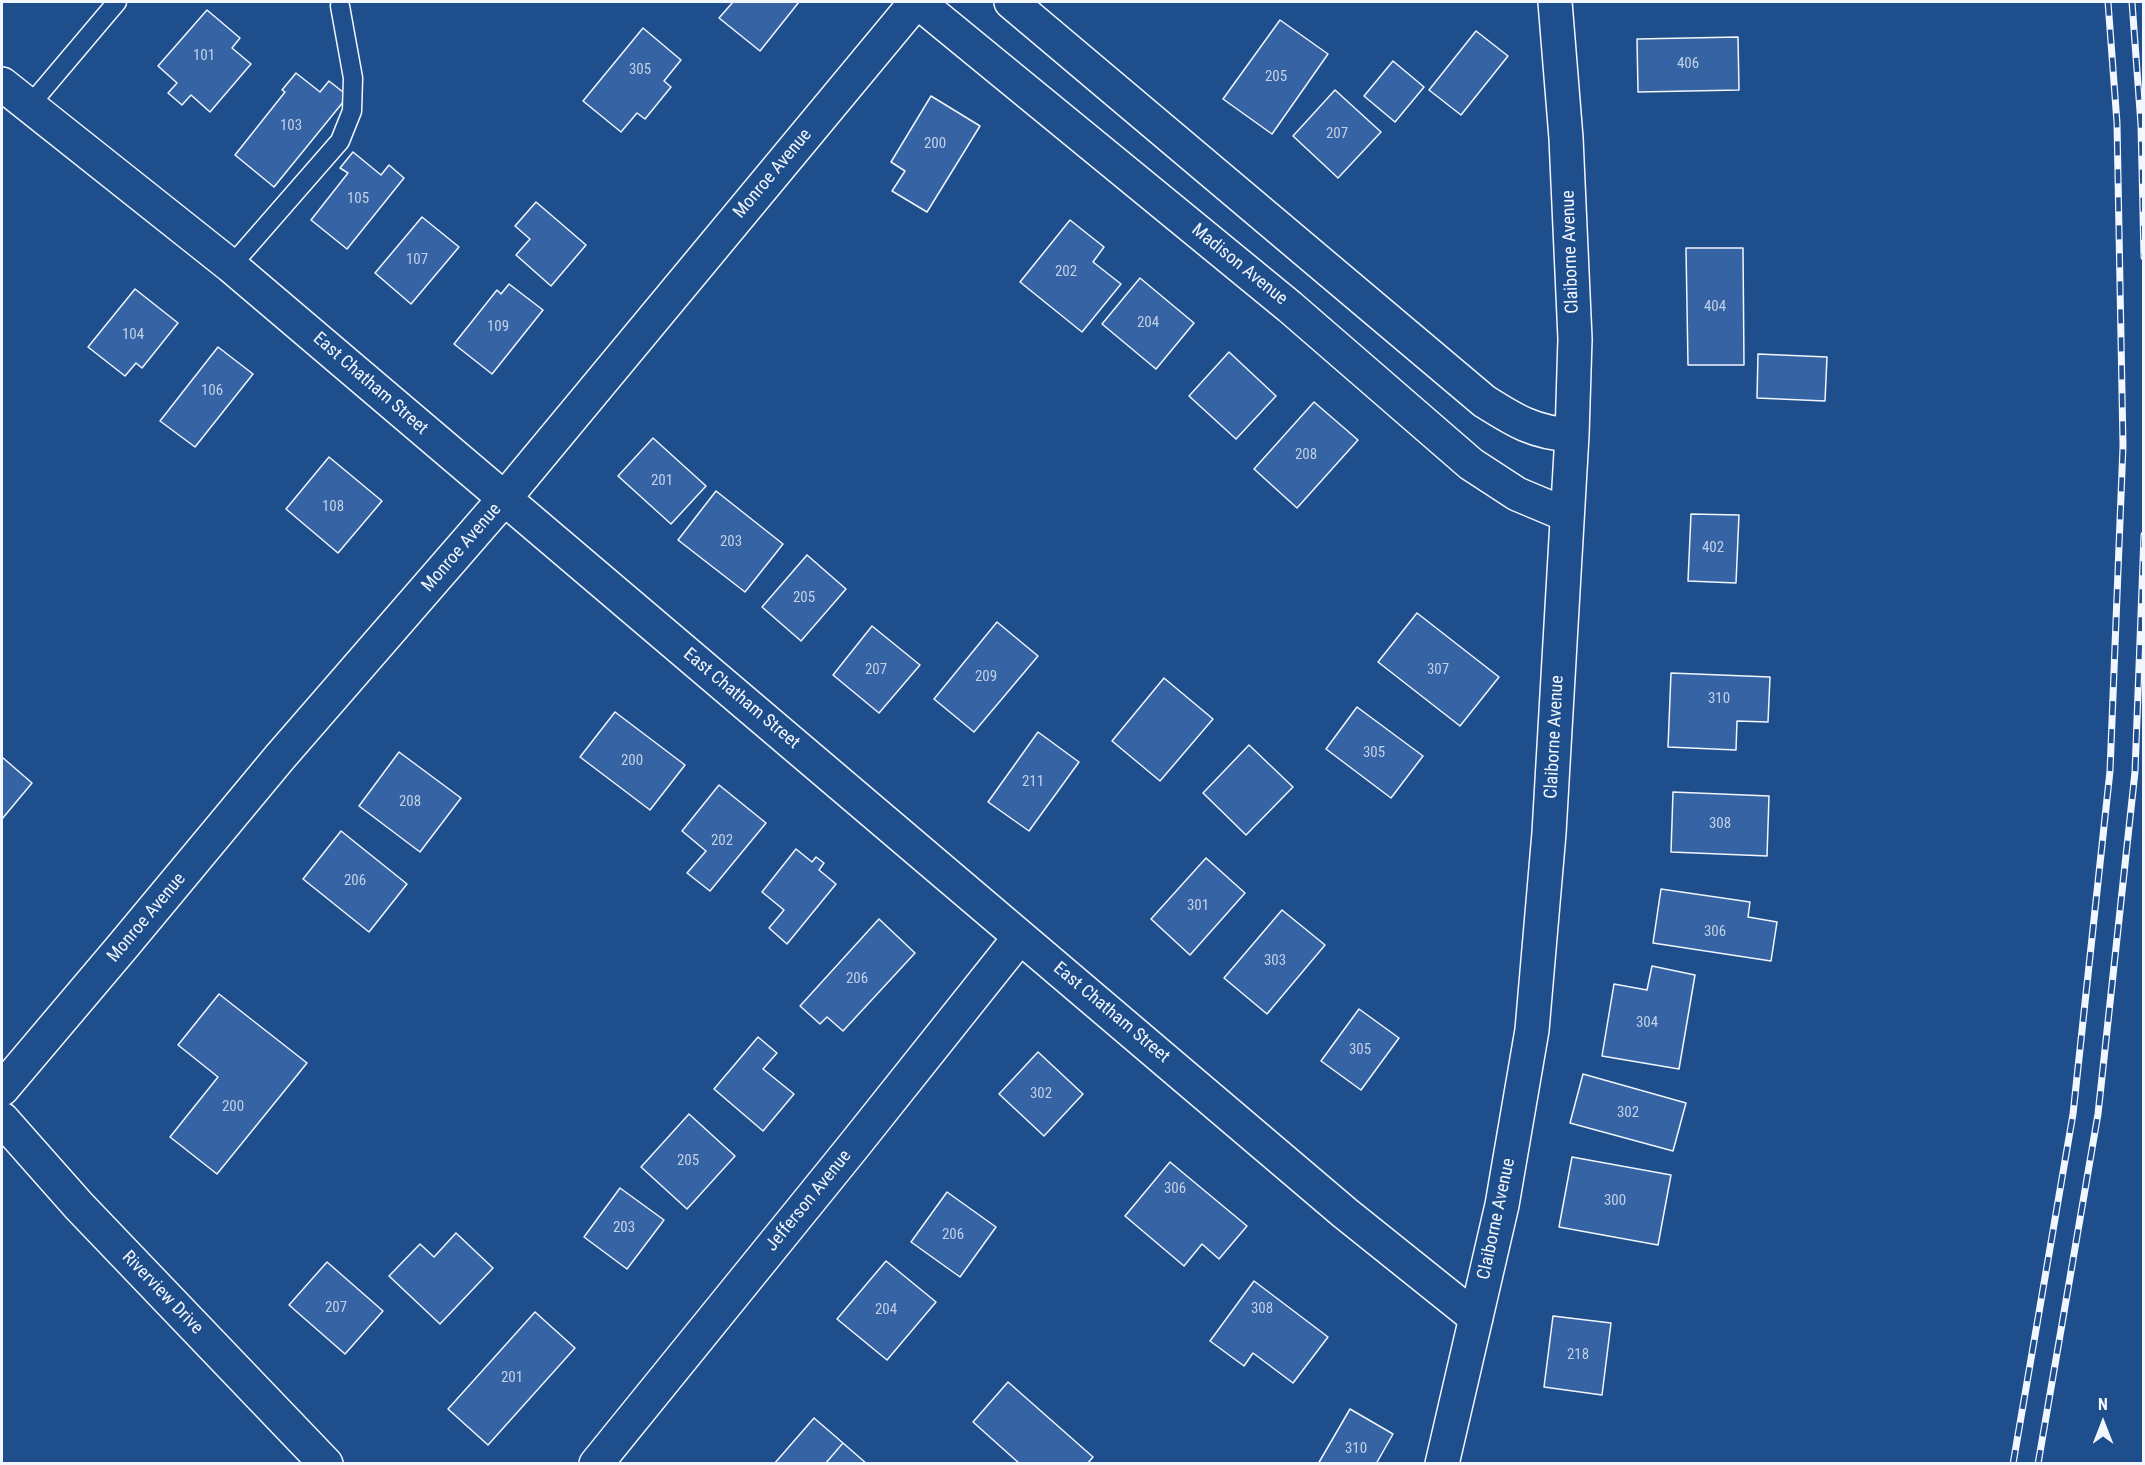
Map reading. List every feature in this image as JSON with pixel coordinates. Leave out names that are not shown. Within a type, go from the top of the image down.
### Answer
[{"type":"street","name":"Monroe Avenue","points":[[2,1089],[280,757],[504,499],[917,2]]},
{"type":"street","name":"Madison Avenue","points":[[917,2],[1290,307],[1471,464],[1517,494],[1567,515]]},
{"type":"street","points":[[1011,2],[1484,400],[1522,425],[1557,434],[1572,435]]},
{"type":"street","name":"Claiborne Avenue","points":[[1442,1464],[1502,1205],[1532,1030],[1549,833],[1575,351],[1566,138],[1555,2]]},
{"type":"street","name":"East Chatham Street","points":[[2,84],[231,266],[1345,1213],[1476,1318]]},
{"type":"street","name":"Jefferson Avenue","points":[[596,1464],[1020,937]]},
{"type":"street","name":"Riverview Drive","points":[[2,1119],[79,1206],[326,1464]]},
{"type":"lane","points":[[30,105],[117,2]]},
{"type":"lane","points":[[231,266],[340,141],[352,111],[353,78],[340,6]]},
{"type":"building","points":[[733,2],[799,2],[760,51],[719,18]]},
{"type":"building","points":[[207,10],[240,38],[232,48],[251,64],[210,112],[191,95],[182,105],[168,93],[177,83],[158,66]]},
{"type":"building","points":[[1280,20],[1328,54],[1272,134],[1223,99]]},
{"type":"building","points":[[643,28],[681,60],[664,81],[671,87],[645,119],[637,113],[621,132],[583,101]]},
{"type":"building","points":[[1476,31],[1508,56],[1461,115],[1429,90]]},
{"type":"building","points":[[1738,37],[1739,90],[1638,92],[1637,39]]},
{"type":"building","points":[[1393,61],[1424,87],[1395,122],[1364,96]]},
{"type":"building","points":[[296,73],[320,92],[329,81],[348,96],[274,187],[235,155],[285,92],[282,90]]},
{"type":"building","points":[[1335,90],[1381,132],[1338,178],[1293,136]]},
{"type":"building","points":[[931,96],[980,126],[927,212],[892,191],[905,171],[891,162]]},
{"type":"building","points":[[353,152],[381,175],[389,165],[404,178],[347,249],[311,220],[348,173],[340,168]]},
{"type":"building","points":[[536,202],[586,245],[551,286],[516,255],[530,239],[515,226]]},
{"type":"building","points":[[422,217],[459,247],[411,304],[375,273]]},
{"type":"building","points":[[1070,220],[1104,247],[1093,262],[1121,284],[1082,332],[1020,282]]},
{"type":"building","points":[[1686,248],[1743,248],[1744,365],[1688,365]]},
{"type":"building","points":[[1140,278],[1194,323],[1156,369],[1102,324]]},
{"type":"building","points":[[509,284],[543,310],[492,374],[454,344],[497,290],[501,294]]},
{"type":"building","points":[[135,289],[178,323],[142,368],[136,363],[125,376],[88,347]]},
{"type":"building","points":[[218,347],[253,374],[195,447],[160,421]]},
{"type":"building","points":[[1229,352],[1276,396],[1236,439],[1189,396]]},
{"type":"building","points":[[1758,354],[1827,357],[1825,401],[1757,398]]},
{"type":"building","points":[[1314,402],[1358,440],[1297,508],[1254,469]]},
{"type":"building","points":[[653,438],[706,486],[671,524],[618,476]]},
{"type":"building","points":[[329,457],[382,501],[338,553],[286,509]]},
{"type":"building","points":[[716,491],[783,544],[745,592],[678,540]]},
{"type":"building","points":[[1691,514],[1739,515],[1736,583],[1688,581]]},
{"type":"building","points":[[807,555],[846,589],[801,641],[762,607]]},
{"type":"building","points":[[1417,613],[1499,677],[1460,726],[1378,662]]},
{"type":"building","points":[[997,622],[1038,656],[974,732],[934,699]]},
{"type":"building","points":[[872,626],[920,665],[879,713],[833,675]]},
{"type":"building","points":[[1671,673],[1770,677],[1768,722],[1737,721],[1736,750],[1668,747]]},
{"type":"building","points":[[1164,678],[1213,719],[1160,781],[1112,741]]},
{"type":"building","points":[[1357,707],[1423,756],[1391,798],[1326,749]]},
{"type":"building","points":[[615,712],[685,765],[650,810],[580,757]]},
{"type":"building","points":[[1038,732],[1079,762],[1029,831],[988,802]]},
{"type":"building","points":[[1249,745],[1293,787],[1246,835],[1203,793]]},
{"type":"building","points":[[399,752],[461,798],[420,852],[359,806]]},
{"type":"building","points":[[2,757],[32,783],[2,819]]},
{"type":"building","points":[[719,785],[766,823],[710,891],[687,873],[706,851],[682,831]]},
{"type":"building","points":[[1673,792],[1769,796],[1767,856],[1671,852]]},
{"type":"building","points":[[341,831],[407,884],[369,932],[303,879]]},
{"type":"building","points":[[796,849],[812,862],[816,857],[824,863],[819,870],[836,884],[787,944],[769,928],[784,910],[762,892]]},
{"type":"building","points":[[1206,858],[1245,893],[1190,955],[1151,919]]},
{"type":"building","points":[[1661,889],[1750,902],[1748,917],[1777,922],[1771,961],[1653,943]]},
{"type":"building","points":[[1282,910],[1325,945],[1267,1014],[1224,978]]},
{"type":"building","points":[[879,919],[915,953],[843,1031],[827,1017],[820,1024],[800,1006]]},
{"type":"building","points":[[1652,966],[1695,975],[1679,1069],[1602,1056],[1614,984],[1647,990]]},
{"type":"building","points":[[219,994],[307,1063],[217,1174],[170,1137],[218,1077],[178,1045]]},
{"type":"building","points":[[1359,1009],[1399,1038],[1361,1090],[1321,1061]]},
{"type":"building","points":[[758,1037],[777,1053],[763,1069],[794,1094],[763,1131],[714,1089]]},
{"type":"building","points":[[1038,1052],[1083,1094],[1044,1136],[999,1094]]},
{"type":"building","points":[[1583,1074],[1686,1103],[1673,1151],[1570,1123]]},
{"type":"building","points":[[689,1114],[735,1156],[687,1209],[641,1167]]},
{"type":"building","points":[[1572,1157],[1671,1175],[1658,1245],[1559,1227]]},
{"type":"building","points":[[1170,1162],[1247,1226],[1219,1259],[1202,1244],[1184,1266],[1125,1216]]},
{"type":"building","points":[[620,1188],[664,1220],[627,1269],[584,1237]]},
{"type":"building","points":[[947,1192],[996,1227],[960,1277],[911,1242]]},
{"type":"building","points":[[456,1233],[493,1268],[440,1324],[389,1276],[420,1244],[434,1257]]},
{"type":"building","points":[[886,1261],[936,1302],[887,1360],[837,1319]]},
{"type":"building","points":[[327,1262],[383,1311],[345,1354],[289,1305]]},
{"type":"building","points":[[1254,1281],[1328,1337],[1293,1383],[1253,1353],[1244,1366],[1210,1341]]},
{"type":"building","points":[[535,1312],[575,1348],[488,1445],[448,1409]]},
{"type":"building","points":[[1553,1316],[1611,1323],[1602,1395],[1544,1387]]},
{"type":"building","points":[[1008,1382],[1093,1457],[1087,1464],[1020,1464],[973,1422]]},
{"type":"building","points":[[1350,1409],[1393,1434],[1376,1464],[1318,1464]]},
{"type":"building","points":[[814,1418],[843,1443],[825,1464],[774,1464]]},
{"type":"building","points":[[843,1443],[867,1464],[825,1464]]},
{"type":"railway","points":[[2013,1464],[2073,1114],[2110,771],[2123,446],[2117,123],[2108,2]]},
{"type":"railway","points":[[2132,2],[2141,125],[2144,257]]},
{"type":"railway","points":[[2038,1464],[2098,1114],[2135,772],[2144,535]]}]
